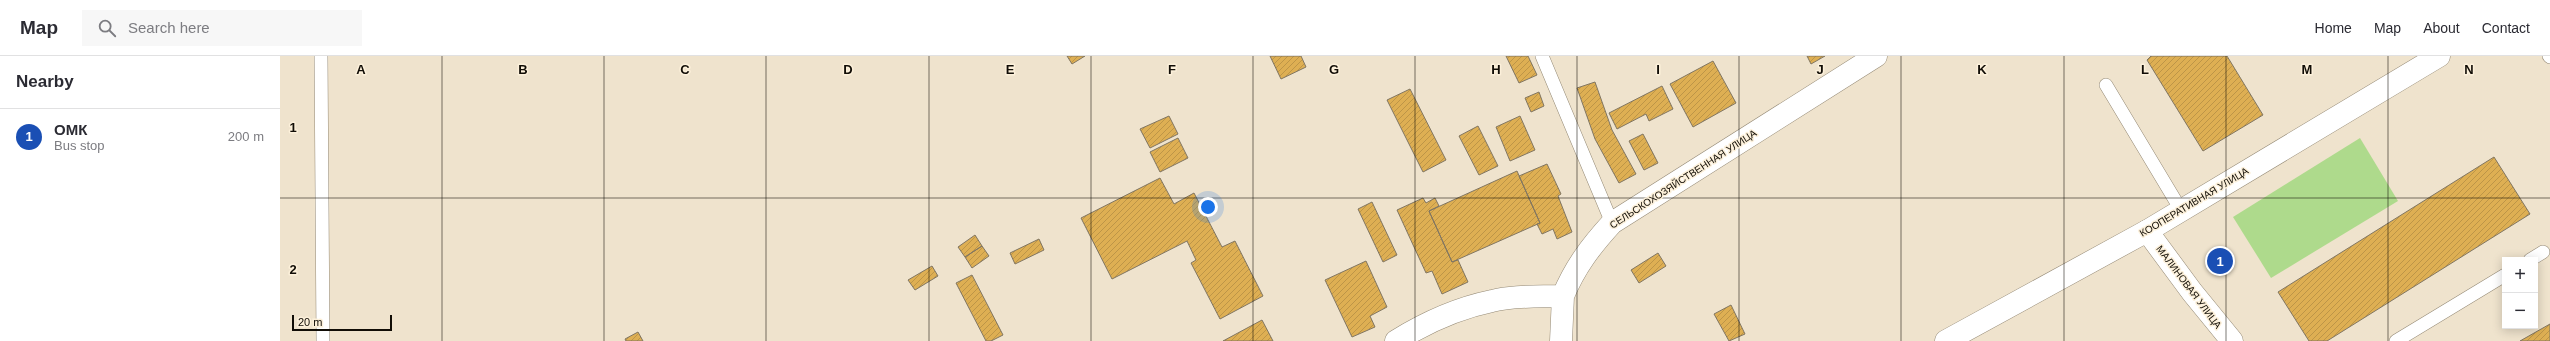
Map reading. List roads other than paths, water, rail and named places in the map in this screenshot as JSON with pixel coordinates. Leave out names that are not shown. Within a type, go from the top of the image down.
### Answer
[{"type":"street","name":"СЕЛЬСКОХОЗЯЙСТВЕННАЯ УЛИЦА","points":[[1562,296],[1572,274],[1588,249],[1612,223],[1876,56]]},
{"type":"street","name":"КООПЕРАТИВНАЯ УЛИЦА","points":[[1946,341],[2147,231],[2439,56]]},
{"type":"street","name":"МАЛИНОВАЯ УЛИЦА","points":[[2147,231],[2196,298],[2232,341]]},
{"type":"street","points":[[1396,341],[1418,327],[1460,310],[1493,300],[1562,296],[1561,341]]},
{"type":"lane","points":[[321,56],[323,341]]},
{"type":"lane","points":[[1542,56],[1612,223]]},
{"type":"lane","points":[[2106,85],[2181,210]]},
{"type":"lane","points":[[2535,257],[2543,252]]},
{"type":"lane","points":[[2396,341],[2502,277]]},
{"type":"place","name":"ОМК","points":[[2220,261]]}]
